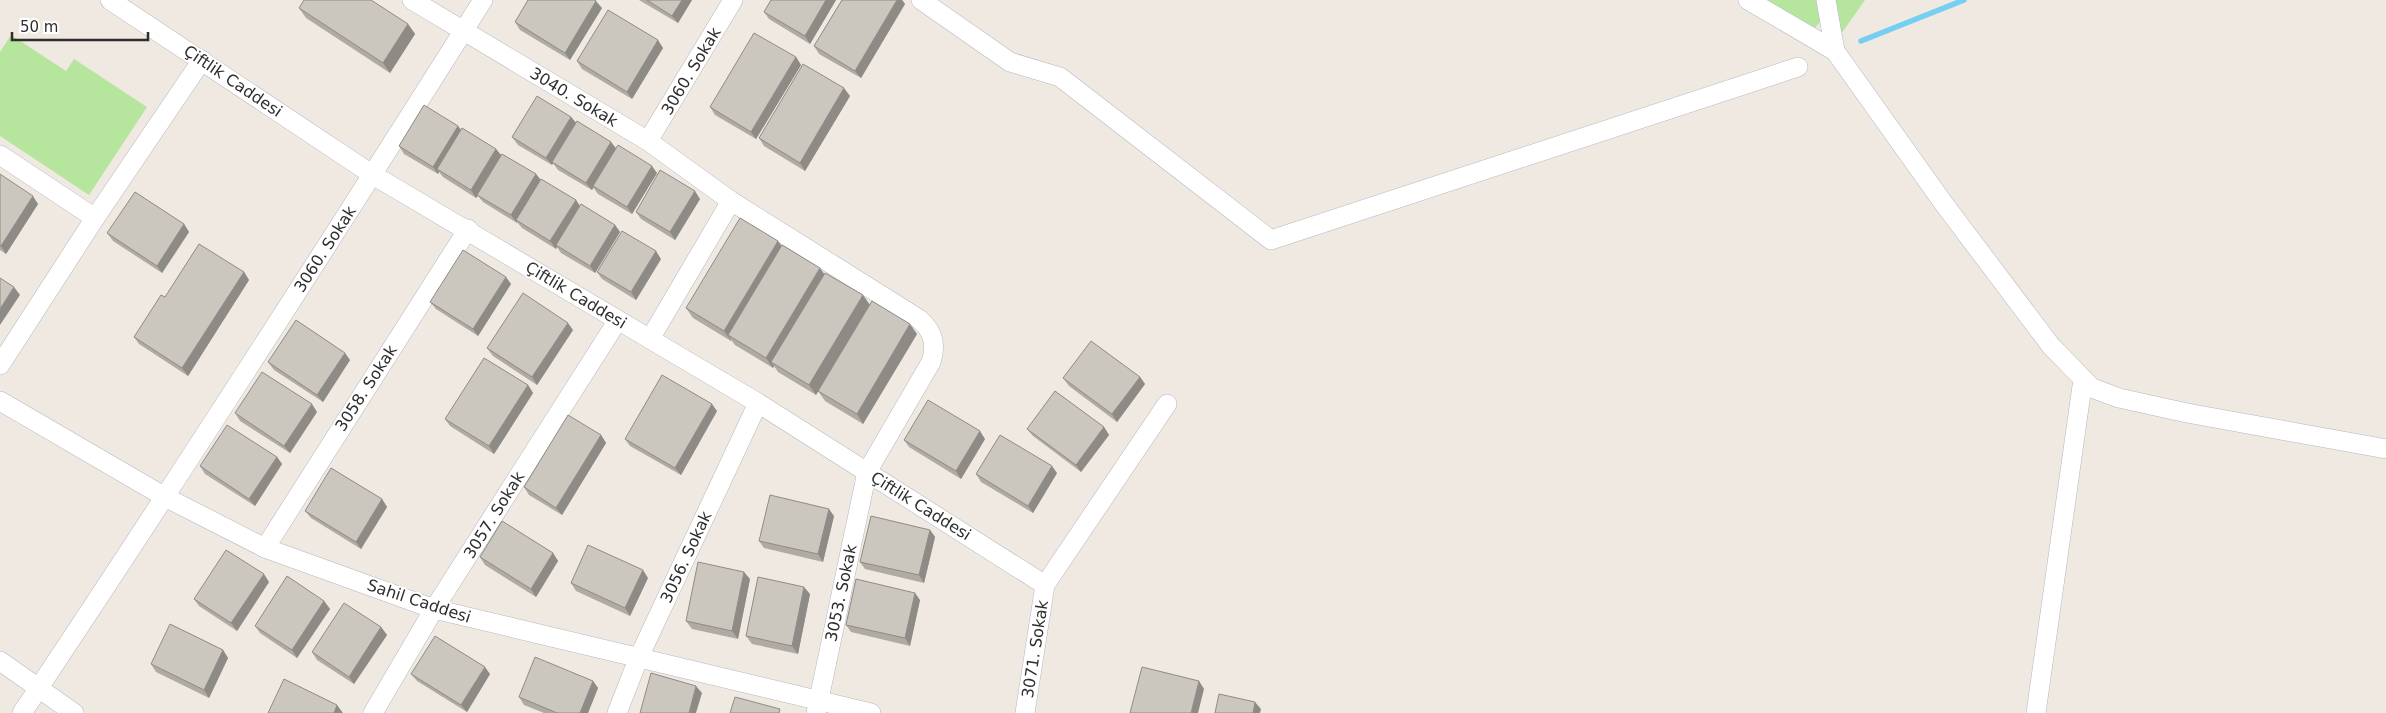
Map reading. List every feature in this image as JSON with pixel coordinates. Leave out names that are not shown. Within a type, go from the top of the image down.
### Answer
[{"type":"street","name":"Çiftlik Caddesi","points":[[110,0],[373,175],[468,229],[758,403],[1045,585]]},
{"type":"street","name":"3040. Sokak","points":[[412,0],[648,141],[731,201]]},
{"type":"street","name":"3060. Sokak","points":[[22,713],[165,497],[373,175],[483,0]]},
{"type":"street","name":"3060. Sokak","points":[[648,141],[733,0]]},
{"type":"street","points":[[921,0],[1010,62],[1060,77],[1271,240],[1798,67]]},
{"type":"street","points":[[1748,0],[1835,50],[1944,204],[2051,346],[2092,388],[2119,398],[2272,430],[2386,449]]},
{"type":"street","points":[[1826,0],[1835,50]]},
{"type":"street","points":[[0,365],[95,218],[202,60]]},
{"type":"street","points":[[0,155],[95,218]]},
{"type":"street","points":[[650,339],[731,201]]},
{"type":"street","name":"3053. Sokak","points":[[731,201],[919,319],[933,336],[935,344],[931,362],[867,472],[817,706]]},
{"type":"street","name":"3058. Sokak","points":[[264,548],[468,229]]},
{"type":"street","name":"3057. Sokak","points":[[373,713],[434,609],[618,320]]},
{"type":"street","points":[[2036,713],[2083,379]]},
{"type":"street","name":"Sahil Caddesi","points":[[0,401],[165,497],[264,548],[434,609],[640,658],[817,706],[871,713]]},
{"type":"street","name":"3056. Sokak","points":[[617,713],[640,658],[758,403]]},
{"type":"street","points":[[1045,585],[1167,404]]},
{"type":"street","name":"3071. Sokak","points":[[1024,713],[1045,585]]},
{"type":"street","points":[[0,661],[74,713]]},
{"type":"green space","points":[[1765,0],[1818,0],[1821,21],[1815,28],[1810,28]]},
{"type":"green space","points":[[1831,0],[1865,0],[1841,34]]},
{"type":"green space","points":[[11,35],[66,71],[74,59],[147,107],[89,195],[0,136],[0,52]]},
{"type":"building","points":[[304,0],[371,0],[408,24],[383,63],[299,8]]},
{"type":"building","points":[[528,0],[596,1],[565,53],[515,22]]},
{"type":"building","points":[[647,0],[682,0],[672,16]]},
{"type":"building","points":[[771,0],[826,0],[805,36],[764,12]]},
{"type":"building","points":[[842,0],[897,0],[855,71],[814,46]]},
{"type":"building","points":[[608,10],[658,40],[627,92],[577,61]]},
{"type":"building","points":[[754,33],[796,57],[751,132],[710,107]]},
{"type":"building","points":[[803,64],[844,88],[800,163],[759,138]]},
{"type":"building","points":[[537,96],[571,117],[546,158],[512,137]]},
{"type":"building","points":[[424,105],[458,126],[433,167],[399,146]]},
{"type":"building","points":[[577,121],[611,142],[586,183],[552,162]]},
{"type":"building","points":[[462,128],[496,149],[471,190],[437,169]]},
{"type":"building","points":[[618,145],[652,166],[627,207],[593,186]]},
{"type":"building","points":[[502,154],[536,174],[511,215],[477,195]]},
{"type":"building","points":[[660,170],[695,191],[670,232],[636,212]]},
{"type":"building","points":[[0,174],[33,196],[1,246],[0,246]]},
{"type":"building","points":[[541,179],[576,200],[550,241],[516,220]]},
{"type":"building","points":[[135,192],[184,224],[157,266],[107,233]]},
{"type":"building","points":[[581,204],[615,225],[590,266],[556,245]]},
{"type":"building","points":[[740,218],[778,241],[724,331],[686,308]]},
{"type":"building","points":[[622,231],[656,251],[631,292],[597,272]]},
{"type":"building","points":[[199,244],[244,272],[182,368],[134,337],[161,295],[165,297]]},
{"type":"building","points":[[782,245],[820,268],[766,358],[728,335]]},
{"type":"building","points":[[463,250],[506,277],[473,329],[430,302]]},
{"type":"building","points":[[825,273],[863,295],[809,385],[771,362]]},
{"type":"building","points":[[0,278],[14,287],[0,309]]},
{"type":"building","points":[[523,293],[568,323],[532,377],[487,348]]},
{"type":"building","points":[[872,301],[910,324],[857,414],[818,391]]},
{"type":"building","points":[[296,320],[345,353],[317,395],[268,362]]},
{"type":"building","points":[[1091,341],[1140,377],[1112,414],[1063,378]]},
{"type":"building","points":[[484,358],[528,385],[489,446],[445,419]]},
{"type":"building","points":[[262,372],[312,404],[284,446],[235,413]]},
{"type":"building","points":[[662,375],[712,404],[675,468],[625,439]]},
{"type":"building","points":[[1055,391],[1104,427],[1076,465],[1027,429]]},
{"type":"building","points":[[928,400],[980,431],[956,471],[904,440]]},
{"type":"building","points":[[568,415],[601,435],[556,508],[524,487]]},
{"type":"building","points":[[227,425],[277,457],[249,499],[200,466]]},
{"type":"building","points":[[1000,435],[1052,466],[1028,506],[976,474]]},
{"type":"building","points":[[331,468],[382,499],[356,542],[305,511]]},
{"type":"building","points":[[770,495],[829,509],[818,554],[759,541]]},
{"type":"building","points":[[871,516],[930,530],[919,575],[860,562]]},
{"type":"building","points":[[502,521],[553,553],[531,589],[480,557]]},
{"type":"building","points":[[588,545],[643,570],[625,608],[571,583]]},
{"type":"building","points":[[226,550],[264,574],[231,623],[194,599]]},
{"type":"building","points":[[698,562],[744,572],[732,631],[686,621]]},
{"type":"building","points":[[287,576],[324,601],[292,650],[255,626]]},
{"type":"building","points":[[758,577],[804,587],[792,646],[746,636]]},
{"type":"building","points":[[856,579],[915,593],[905,638],[846,625]]},
{"type":"building","points":[[344,603],[381,627],[349,677],[312,652]]},
{"type":"building","points":[[170,624],[223,650],[204,690],[151,664]]},
{"type":"building","points":[[435,636],[485,667],[461,705],[411,674]]},
{"type":"building","points":[[535,657],[593,681],[580,713],[557,713],[519,697]]},
{"type":"building","points":[[1142,667],[1199,681],[1191,713],[1130,713]]},
{"type":"building","points":[[651,673],[696,686],[689,713],[640,713]]},
{"type":"building","points":[[284,679],[337,705],[334,713],[268,713]]},
{"type":"building","points":[[1219,694],[1255,702],[1253,713],[1215,713]]},
{"type":"building","points":[[735,697],[780,709],[779,713],[730,713]]},
{"type":"waterway","points":[[1861,41],[1964,0]]}]
